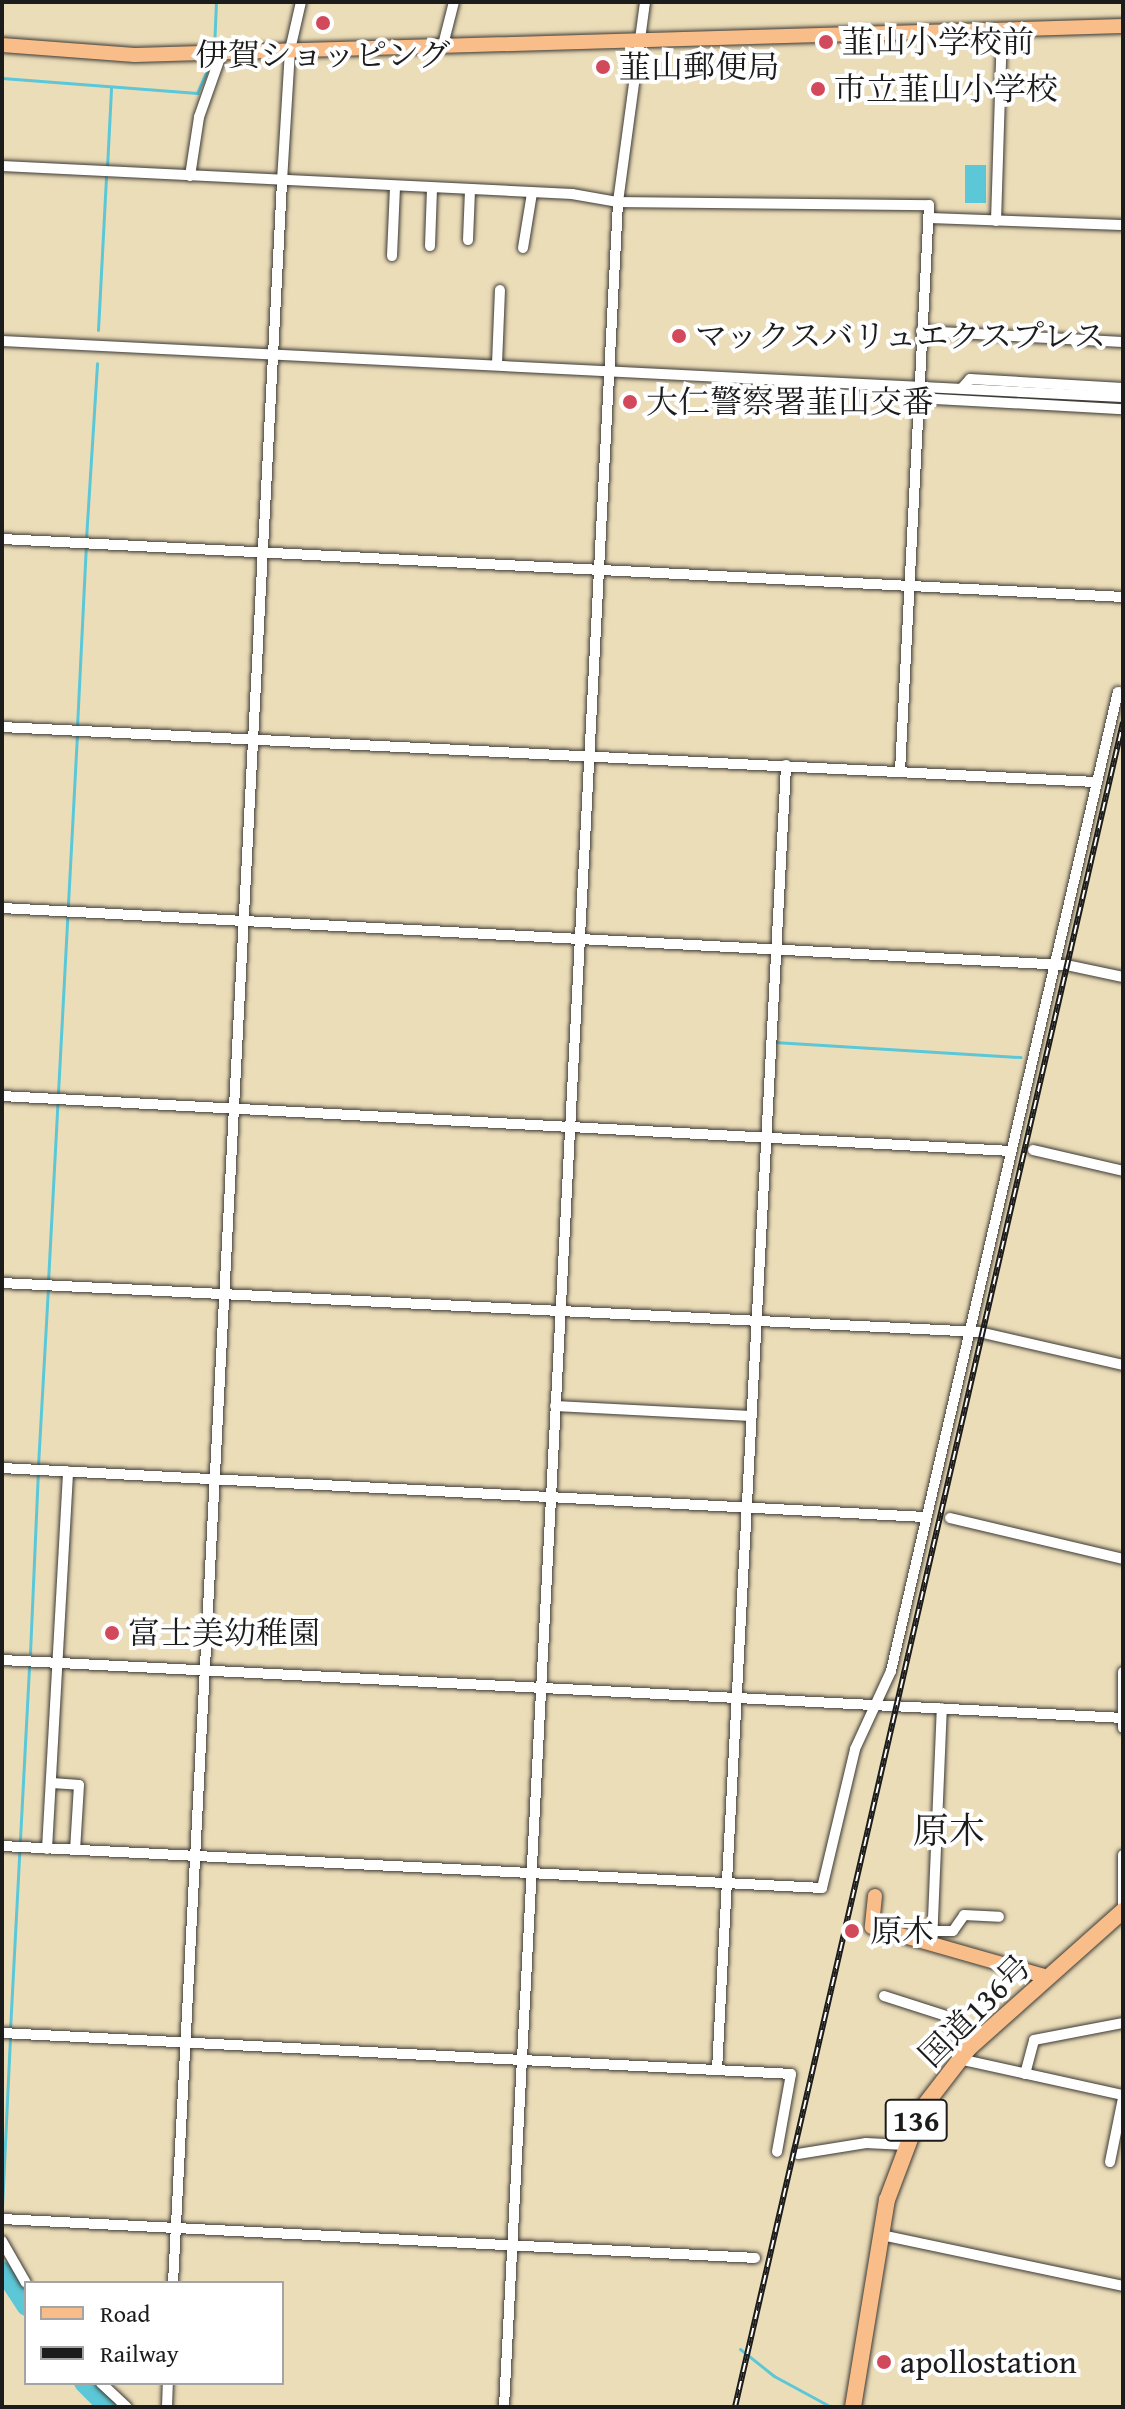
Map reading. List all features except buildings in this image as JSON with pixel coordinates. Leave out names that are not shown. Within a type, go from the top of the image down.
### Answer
[{"type":"highway","name":"国道136号","points":[[853,2407],[881,2235],[905,2145],[921,2110],[961,2056],[1123,1913]]},
{"type":"main road","points":[[2,45],[135,55],[1123,26]]},
{"type":"main road","points":[[875,1896],[869,1925],[932,1937],[1048,1977]]},
{"type":"street","points":[[173,2281],[282,181],[290,50],[301,4],[287,2]]},
{"type":"street","points":[[443,45],[454,2]]},
{"type":"street","points":[[504,2407],[618,202],[636,40],[645,2]]},
{"type":"street","points":[[996,221],[1002,29]]},
{"type":"street","points":[[190,176],[199,117],[222,52]]},
{"type":"street","points":[[2,166],[532,193],[618,202],[929,205],[907,586],[900,772]]},
{"type":"street","points":[[392,256],[395,186]]},
{"type":"street","points":[[430,246],[432,188]]},
{"type":"street","points":[[468,240],[470,190]]},
{"type":"street","points":[[523,248],[532,193]]},
{"type":"street","points":[[928,218],[1123,225]]},
{"type":"street","points":[[497,364],[500,290]]},
{"type":"street","points":[[921,331],[1123,342]]},
{"type":"street","points":[[2,341],[273,352],[1123,397]]},
{"type":"street","points":[[962,388],[970,379],[1123,388]]},
{"type":"street","points":[[917,398],[1123,409]]},
{"type":"street","points":[[2,539],[1123,597]]},
{"type":"street","points":[[2,1846],[822,1888],[855,1749],[891,1671],[1118,692]]},
{"type":"street","points":[[2,727],[1097,782]]},
{"type":"street","points":[[717,2070],[786,765]]},
{"type":"street","points":[[2,908],[1055,965],[1123,977]]},
{"type":"street","points":[[2,1096],[1011,1151]]},
{"type":"street","points":[[1033,1150],[1123,1171]]},
{"type":"street","points":[[2,1283],[756,1324],[969,1332],[1123,1365]]},
{"type":"street","points":[[555,1406],[751,1416]]},
{"type":"street","points":[[2,1468],[926,1517]]},
{"type":"street","points":[[47,1849],[68,1472]]},
{"type":"street","points":[[950,1518],[1123,1559]]},
{"type":"street","points":[[2,1660],[736,1696],[1122,1721],[1123,1672]]},
{"type":"street","points":[[942,1708],[932,1937],[953,1931],[964,1915],[999,1917]]},
{"type":"street","points":[[52,1783],[79,1785],[75,1850]]},
{"type":"street","points":[[1123,1855],[1123,1913]]},
{"type":"street","points":[[884,1996],[953,2018],[961,2056],[1123,2097],[1110,2162]]},
{"type":"street","points":[[1025,2074],[1034,2040],[1123,2023]]},
{"type":"street","points":[[2,2033],[791,2074],[777,2152]]},
{"type":"street","points":[[798,2154],[866,2143],[905,2145]]},
{"type":"street","points":[[2,2219],[755,2258]]},
{"type":"street","points":[[881,2235],[1123,2286]]},
{"type":"street","points":[[2,2241],[25,2281]]},
{"type":"street","points":[[103,2385],[127,2407]]},
{"type":"street","points":[[167,2407],[168,2385]]},
{"type":"water","points":[[965,165],[986,165],[986,203],[965,203]]},
{"type":"waterway","points":[[214,49],[216,2]]},
{"type":"waterway","points":[[2,78],[197,93],[213,57]]},
{"type":"waterway","points":[[107,168],[111,88]]},
{"type":"waterway","points":[[98,330],[106,176]]},
{"type":"waterway","points":[[86,539],[97,363]]},
{"type":"waterway","points":[[77,727],[86,546]]},
{"type":"waterway","points":[[48,1282],[77,734]]},
{"type":"waterway","points":[[774,1042],[1021,1057]]},
{"type":"waterway","points":[[38,1466],[48,1289]]},
{"type":"waterway","points":[[30,1653],[38,1473]]},
{"type":"waterway","points":[[10,2030],[29,1666]]},
{"type":"waterway","points":[[2,2207],[10,2037]]},
{"type":"waterway","points":[[2,2270],[24,2304]]},
{"type":"waterway","points":[[740,2349],[774,2376],[831,2407]]},
{"type":"waterway","points":[[85,2385],[107,2407]]},
{"type":"railway","points":[[735,2407],[1123,722]]},
{"type":"place","name":"伊賀ショッピング","points":[[323,23]]},
{"type":"place","name":"韮山小学校前","points":[[826,42]]},
{"type":"place","name":"韮山郵便局","points":[[603,67]]},
{"type":"place","name":"市立韮山小学校","points":[[818,89]]},
{"type":"place","name":"マックスバリュエクスプレス","points":[[679,336]]},
{"type":"place","name":"大仁警察署韮山交番","points":[[630,402]]},
{"type":"place","name":"富士美幼稚園","points":[[112,1633]]},
{"type":"place","name":"原木","points":[[852,1931]]},
{"type":"place","name":"apollostation","points":[[884,2362]]},
{"type":"district","name":"原木","points":[[949,1830]]}]
